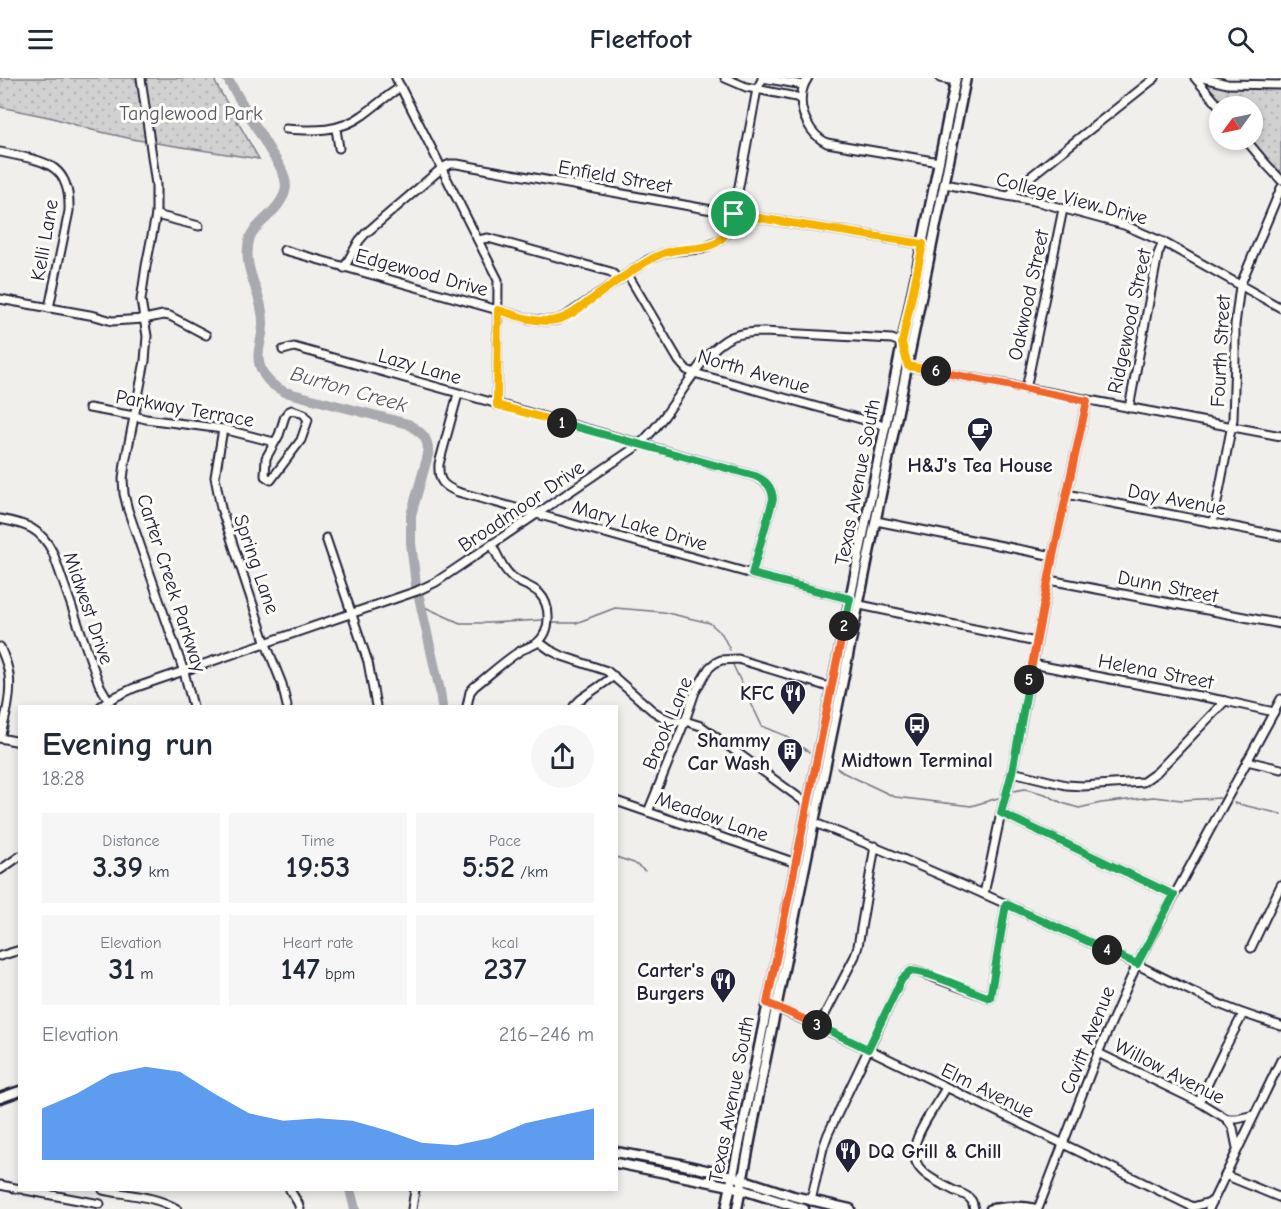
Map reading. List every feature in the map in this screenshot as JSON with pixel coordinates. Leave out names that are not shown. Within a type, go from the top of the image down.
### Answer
[{"type":"main road","name":"Texas Avenue South","points":[[737,1209],[966,78]]},
{"type":"main road","points":[[953,144],[950,136],[960,86],[956,80]]},
{"type":"main road","name":"Texas Avenue South","points":[[726,1209],[956,80]]},
{"type":"main road","points":[[860,605],[856,602],[856,598],[867,540],[864,532]]},
{"type":"main road","points":[[0,1104],[4,1096]]},
{"type":"main road","points":[[618,1152],[732,1176],[811,1201],[850,1209]]},
{"type":"main road","points":[[618,1163],[730,1186],[804,1209]]},
{"type":"main road","points":[[991,1209],[1026,1206],[1037,1209]]},
{"type":"street","name":"Carter Creek Parkway","points":[[141,78],[156,185],[156,215],[141,300],[147,336],[145,361],[125,464],[124,494],[193,705]]},
{"type":"street","points":[[396,78],[498,280],[497,405]]},
{"type":"street","points":[[725,78],[746,87],[788,95],[802,110],[814,134],[827,143],[939,162]]},
{"type":"street","points":[[762,78],[804,88]]},
{"type":"street","name":"Edgewood Drive","points":[[284,250],[539,321],[557,320],[575,311],[648,260],[673,251],[702,249],[719,241],[727,233],[732,224],[757,89],[762,78]]},
{"type":"street","points":[[940,78],[956,80]]},
{"type":"street","points":[[1009,196],[1155,78]]},
{"type":"street","points":[[1195,78],[1211,96]]},
{"type":"street","points":[[1203,78],[1227,84],[1281,86]]},
{"type":"street","points":[[286,129],[336,129],[356,120],[401,87]]},
{"type":"street","points":[[788,95],[804,88]]},
{"type":"street","points":[[802,110],[804,88]]},
{"type":"street","points":[[336,129],[339,147]]},
{"type":"street","points":[[1254,150],[1281,180]]},
{"type":"street","name":"Kelli Lane","points":[[0,152],[40,161],[51,166],[67,183],[70,199],[69,211],[49,308]]},
{"type":"street","name":"Enfield Street","points":[[442,168],[450,164],[457,164],[734,214],[923,244]]},
{"type":"street","points":[[344,268],[365,234],[442,168]]},
{"type":"street","name":"College View Drive","points":[[945,184],[1039,202],[1124,225],[1163,242],[1281,308]]},
{"type":"street","name":"Fourth Street","points":[[1213,523],[1232,427],[1235,325],[1240,286],[1281,188]]},
{"type":"street","name":"Oakwood Street","points":[[1026,389],[1063,209]]},
{"type":"street","points":[[156,215],[199,226]]},
{"type":"street","points":[[478,240],[488,238],[611,272],[619,280]]},
{"type":"street","name":"Ridgewood Street","points":[[1129,408],[1158,254],[1163,242]]},
{"type":"street","name":"North Avenue","points":[[628,274],[679,361],[687,370],[886,426]]},
{"type":"street","points":[[0,299],[112,321],[170,316],[206,335]]},
{"type":"street","name":"Broadmoor Drive","points":[[103,705],[134,688],[429,586],[639,445],[657,426],[694,373],[717,346],[731,337],[749,333],[860,336],[891,339],[902,343]]},
{"type":"street","points":[[902,343],[908,366],[1281,436]]},
{"type":"street","name":"Lazy Lane","points":[[283,350],[294,347],[755,476],[768,484],[773,499],[752,574]]},
{"type":"street","name":"Mary Lake Drive","points":[[458,394],[439,464],[438,474],[448,488],[752,574],[850,599]]},
{"type":"street","points":[[984,894],[1012,772],[1053,556],[1087,401]]},
{"type":"street","name":"Parkway Terrace","points":[[89,408],[146,419],[223,429],[274,442]]},
{"type":"street","points":[[292,410],[307,416],[308,420],[301,440],[271,480],[265,476],[265,467],[266,458],[274,442],[288,412],[292,410]]},
{"type":"street","name":"Spring Lane","points":[[223,429],[215,477],[217,493],[266,644],[282,684],[287,705]]},
{"type":"street","name":"Day Avenue","points":[[1066,494],[1281,536]]},
{"type":"street","name":"Midwest Drive","points":[[0,519],[28,526],[39,532],[48,542],[99,684],[109,701]]},
{"type":"street","points":[[876,521],[1053,556]]},
{"type":"street","points":[[326,538],[368,662],[376,705]]},
{"type":"street","points":[[467,705],[470,692],[474,687],[516,653],[539,642],[547,626],[548,606],[538,593],[511,576],[492,545]]},
{"type":"street","name":"Dunn Street","points":[[1049,580],[1281,624]]},
{"type":"street","points":[[860,605],[1036,642]]},
{"type":"street","points":[[539,642],[562,656],[607,671],[652,711],[675,722],[685,721],[701,726],[809,805],[815,823],[875,846],[984,894],[1214,1002],[1281,1026]]},
{"type":"street","points":[[0,647],[10,677],[0,738],[18,742]]},
{"type":"street","name":"Brook Lane","points":[[648,812],[695,692],[710,668],[721,660],[738,659],[832,688]]},
{"type":"street","name":"Helena Street","points":[[1032,664],[1274,712]]},
{"type":"street","points":[[575,705],[614,676]]},
{"type":"street","name":"Cavitt Avenue","points":[[1037,1209],[1098,1053],[1137,964],[1281,699]]},
{"type":"street","points":[[1012,772],[1066,785],[1143,782],[1157,772],[1225,701]]},
{"type":"street","points":[[1247,761],[1281,769]]},
{"type":"street","name":"Meadow Lane","points":[[618,802],[796,863]]},
{"type":"street","points":[[1001,813],[1174,895]]},
{"type":"street","points":[[819,1026],[855,956],[875,846]]},
{"type":"street","points":[[0,870],[18,857]]},
{"type":"street","points":[[1251,948],[1281,885]]},
{"type":"street","points":[[811,1201],[828,1134],[902,979],[911,971],[920,972],[990,998],[1006,904]]},
{"type":"street","points":[[0,956],[18,951]]},
{"type":"street","name":"Elm Avenue","points":[[767,1003],[868,1049],[1193,1208],[1213,1201]]},
{"type":"street","points":[[1200,1102],[1244,1014]]},
{"type":"street","name":"Willow Avenue","points":[[1098,1053],[1200,1102],[1227,1119],[1233,1128],[1237,1148]]},
{"type":"street","points":[[1209,1209],[1281,1060]]},
{"type":"street","points":[[946,1088],[917,1138],[915,1162],[932,1180],[967,1196],[972,1200],[974,1209]]},
{"type":"street","name":"Willow Avenue","points":[[1227,1119],[1254,1115]]},
{"type":"street","points":[[1225,1175],[1281,1198]]},
{"type":"street","points":[[0,1185],[18,1188]]},
{"type":"street","points":[[30,1191],[100,1206],[103,1191]]},
{"type":"street","points":[[108,1191],[169,1204],[177,1209]]},
{"type":"street","points":[[291,1191],[300,1209]]},
{"type":"street","points":[[412,1209],[416,1191]]},
{"type":"green space","name":"Tanglewood Park","points":[[0,78],[214,78],[259,159],[137,140],[0,107]]},
{"type":"green space","points":[[1195,78],[1227,84],[1281,85],[1281,180],[1255,150],[1263,150],[1263,96],[1211,96]]},
{"type":"waterway","name":"Burton Creek","points":[[227,78],[279,164],[286,181],[286,189],[279,204],[252,233],[248,249],[250,270],[262,311],[263,328],[258,359],[260,365],[269,381],[285,392],[408,424],[424,436],[428,455],[411,515],[411,543],[416,585]]},
{"type":"waterway","name":"Burton Creek","points":[[419,597],[442,705]]},
{"type":"waterway","points":[[420,605],[460,623],[542,620]]},
{"type":"waterway","points":[[553,623],[576,623],[615,608],[663,612],[710,623],[722,634],[730,650]]},
{"type":"waterway","points":[[733,665],[762,726],[786,736],[809,752]]},
{"type":"waterway","points":[[837,768],[895,797],[971,806],[998,798]]},
{"type":"waterway","points":[[1013,791],[1025,789],[1045,794],[1062,803],[1079,808],[1153,797],[1182,800],[1220,798]]},
{"type":"waterway","points":[[1234,803],[1281,814]]},
{"type":"waterway","points":[[618,858],[634,863],[645,871]]},
{"type":"waterway","name":"Burton Creek","points":[[350,1191],[355,1209]]},
{"type":"place","name":"H&J's Tea House","points":[[980,453]]},
{"type":"place","name":"KFC","points":[[793,716]]},
{"type":"place","name":"Midtown Terminal","points":[[917,748]]},
{"type":"place","name":"Shammy Car Wash","points":[[790,774]]},
{"type":"place","name":"Carter's Burgers","points":[[723,1004]]},
{"type":"place","name":"DQ Grill & Chill","points":[[848,1174]]},
{"type":"route","points":[[734,214],[923,244],[902,343],[908,366],[1087,401],[1053,556],[1012,772],[1001,813],[1174,895],[1137,964],[1006,904],[990,998],[920,972],[911,971],[902,979],[868,1049],[767,1003],[850,599],[752,574],[773,499],[773,493],[768,484],[755,476],[497,405],[498,310],[539,321],[557,320],[575,311],[648,260],[673,251],[702,249],[711,246],[727,233],[734,214]]}]
